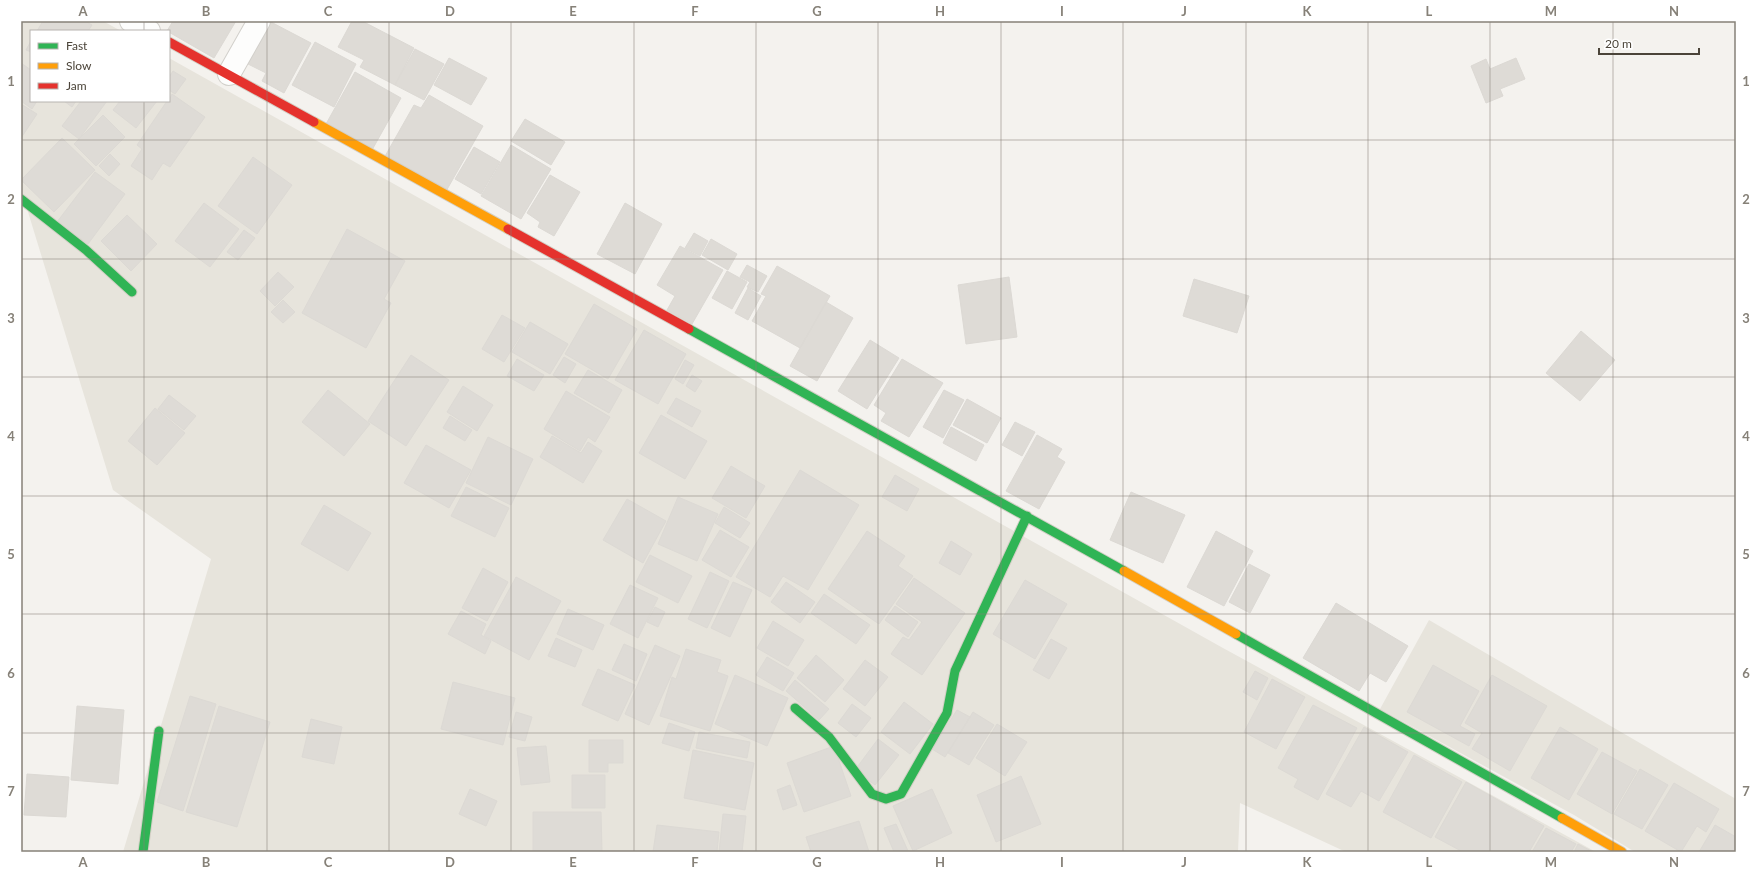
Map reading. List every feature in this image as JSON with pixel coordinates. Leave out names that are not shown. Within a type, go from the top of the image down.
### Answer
[{"type":"street","points":[[131,21],[147,30]]},
{"type":"street","points":[[229,74],[259,21]]},
{"type":"street","points":[[170,43],[1027,516],[1622,852]]},
{"type":"street","points":[[21,199],[86,250],[132,292]]},
{"type":"street","points":[[795,708],[829,737],[872,794],[882,800],[892,799],[901,794],[947,713],[954,671],[1027,516]]},
{"type":"street","points":[[143,852],[158,731]]},
{"type":"shaded area","points":[[21,21],[103,21],[119,30],[30,30],[30,102],[170,102],[170,59],[1223,648],[1596,852],[1346,852],[1240,803],[1238,852],[123,852],[211,559],[113,490],[21,189]]},
{"type":"shaded area","points":[[1429,620],[1736,799],[1736,852],[1635,852],[1574,815],[1380,709]]},
{"type":"building","points":[[43,21],[85,21],[92,25],[89,30],[38,30]]},
{"type":"building","points":[[173,21],[236,21],[214,58],[170,33],[170,30],[168,30]]},
{"type":"building","points":[[269,21],[311,43],[284,93],[262,81],[266,73],[244,62]]},
{"type":"building","points":[[352,21],[362,21],[414,48],[395,85],[360,67],[364,60],[338,47]]},
{"type":"building","points":[[315,42],[356,64],[334,107],[292,85]]},
{"type":"building","points":[[30,43],[30,52],[26,50]]},
{"type":"building","points":[[415,49],[444,64],[424,100],[395,85]]},
{"type":"building","points":[[449,58],[487,78],[471,105],[434,85]]},
{"type":"building","points":[[1516,58],[1525,79],[1500,89],[1503,96],[1486,103],[1471,66],[1486,59],[1490,69]]},
{"type":"building","points":[[21,63],[30,69],[30,102],[36,102],[32,109],[21,101]]},
{"type":"building","points":[[173,71],[186,79],[175,94],[170,91],[170,76]]},
{"type":"building","points":[[355,72],[401,98],[372,150],[326,124]]},
{"type":"building","points":[[172,94],[205,117],[170,167],[163,163],[152,180],[131,166],[142,149],[137,145],[166,102],[170,102]]},
{"type":"building","points":[[429,95],[483,126],[445,193],[384,158],[414,105],[421,108]]},
{"type":"building","points":[[65,102],[75,102],[72,107]]},
{"type":"building","points":[[80,102],[106,102],[79,139],[62,126]]},
{"type":"building","points":[[119,102],[156,102],[136,128],[113,110]]},
{"type":"building","points":[[21,104],[37,114],[21,138]]},
{"type":"building","points":[[103,115],[125,137],[96,166],[74,144]]},
{"type":"building","points":[[525,119],[565,142],[551,165],[511,141]]},
{"type":"building","points":[[62,138],[95,170],[54,212],[21,180]]},
{"type":"building","points":[[511,145],[551,169],[521,219],[481,196]]},
{"type":"building","points":[[474,147],[500,162],[481,194],[455,179]]},
{"type":"building","points":[[110,154],[120,164],[109,176],[99,166]]},
{"type":"building","points":[[253,157],[292,185],[257,234],[218,206]]},
{"type":"building","points":[[95,172],[125,194],[88,244],[57,222]]},
{"type":"building","points":[[550,175],[580,192],[554,236],[538,227],[540,222],[527,213]]},
{"type":"building","points":[[204,203],[239,229],[210,267],[175,241]]},
{"type":"building","points":[[625,203],[662,224],[635,274],[597,254]]},
{"type":"building","points":[[127,215],[157,244],[131,271],[101,241]]},
{"type":"building","points":[[347,229],[405,261],[384,299],[391,303],[366,348],[302,313]]},
{"type":"building","points":[[244,230],[255,238],[238,260],[227,252]]},
{"type":"building","points":[[694,233],[708,241],[700,256],[685,248]]},
{"type":"building","points":[[711,239],[737,254],[728,270],[702,255]]},
{"type":"building","points":[[680,246],[723,270],[692,324],[667,310],[675,296],[657,285]]},
{"type":"building","points":[[747,265],[767,276],[758,292],[747,287],[750,282],[740,277]]},
{"type":"building","points":[[777,266],[830,296],[800,348],[752,321],[766,296],[761,294]]},
{"type":"building","points":[[727,271],[747,282],[732,309],[712,298]]},
{"type":"building","points":[[278,272],[294,287],[275,306],[260,291]]},
{"type":"building","points":[[1009,277],[1017,337],[966,344],[958,285]]},
{"type":"building","points":[[1194,279],[1249,296],[1237,333],[1183,316]]},
{"type":"building","points":[[748,288],[761,296],[748,320],[735,313]]},
{"type":"building","points":[[283,300],[295,312],[283,323],[271,312]]},
{"type":"building","points":[[826,302],[853,318],[817,381],[790,366]]},
{"type":"building","points":[[594,304],[637,329],[608,379],[565,354]]},
{"type":"building","points":[[502,315],[525,328],[504,362],[482,349]]},
{"type":"building","points":[[530,322],[568,344],[550,374],[512,352]]},
{"type":"building","points":[[644,330],[686,354],[658,404],[615,380]]},
{"type":"building","points":[[1581,331],[1615,360],[1580,401],[1546,373]]},
{"type":"building","points":[[870,340],[899,358],[867,409],[838,391]]},
{"type":"building","points":[[411,355],[449,380],[406,446],[368,421]]},
{"type":"building","points":[[564,357],[576,364],[565,383],[553,375]]},
{"type":"building","points":[[517,359],[544,375],[534,391],[507,376]]},
{"type":"building","points":[[902,359],[943,383],[909,437],[881,421],[886,413],[874,405]]},
{"type":"building","points":[[685,360],[694,365],[683,384],[675,379]]},
{"type":"building","points":[[588,370],[622,390],[609,413],[574,393]]},
{"type":"building","points":[[692,375],[702,381],[695,392],[686,386]]},
{"type":"building","points":[[463,386],[493,405],[477,431],[447,412]]},
{"type":"building","points":[[328,390],[370,424],[344,456],[302,422]]},
{"type":"building","points":[[944,390],[964,400],[943,438],[923,427]]},
{"type":"building","points":[[566,391],[610,417],[595,442],[588,437],[580,451],[544,429]]},
{"type":"building","points":[[169,395],[196,416],[184,430],[158,409]]},
{"type":"building","points":[[676,398],[701,411],[692,427],[667,413]]},
{"type":"building","points":[[967,399],[1001,418],[987,443],[953,425]]},
{"type":"building","points":[[155,408],[185,433],[157,465],[128,441]]},
{"type":"building","points":[[661,415],[707,441],[685,479],[639,453]]},
{"type":"building","points":[[450,416],[472,430],[465,441],[443,428]]},
{"type":"building","points":[[1015,422],[1035,432],[1022,456],[1002,445]]},
{"type":"building","points":[[951,427],[984,445],[976,461],[943,443]]},
{"type":"building","points":[[1037,435],[1062,449],[1057,457],[1065,462],[1039,509],[1006,491]]},
{"type":"building","points":[[552,436],[581,453],[588,442],[602,451],[583,483],[540,457]]},
{"type":"building","points":[[488,437],[533,459],[511,505],[466,483]]},
{"type":"building","points":[[426,445],[471,470],[449,508],[404,483]]},
{"type":"building","points":[[731,466],[765,486],[746,518],[712,498]]},
{"type":"building","points":[[800,470],[859,505],[808,590],[783,576],[770,597],[736,577]]},
{"type":"building","points":[[895,475],[919,489],[907,511],[882,497]]},
{"type":"building","points":[[466,487],[509,508],[495,537],[451,516]]},
{"type":"building","points":[[1131,492],[1185,515],[1163,563],[1110,540]]},
{"type":"building","points":[[678,497],[718,514],[697,561],[658,544]]},
{"type":"building","points":[[627,499],[666,521],[643,563],[603,540]]},
{"type":"building","points":[[324,505],[371,533],[348,571],[301,544]]},
{"type":"building","points":[[724,507],[750,523],[740,538],[715,523]]},
{"type":"building","points":[[720,530],[749,547],[731,577],[702,560]]},
{"type":"building","points":[[867,531],[905,556],[898,566],[913,576],[879,624],[828,589]]},
{"type":"building","points":[[1216,531],[1253,551],[1224,606],[1187,587]]},
{"type":"building","points":[[951,541],[972,554],[960,575],[939,563]]},
{"type":"building","points":[[650,555],[692,576],[678,603],[636,582]]},
{"type":"building","points":[[1249,564],[1270,575],[1250,613],[1229,602]]},
{"type":"building","points":[[483,568],[508,582],[487,621],[462,608]]},
{"type":"building","points":[[710,572],[729,581],[707,628],[688,619]]},
{"type":"building","points":[[516,577],[561,601],[529,660],[484,636]]},
{"type":"building","points":[[914,578],[965,613],[922,675],[891,654],[903,637],[909,640],[922,622],[896,604]]},
{"type":"building","points":[[1025,580],[1067,604],[1035,659],[993,634]]},
{"type":"building","points":[[733,582],[752,590],[730,637],[711,628]]},
{"type":"building","points":[[786,582],[815,602],[800,623],[771,602]]},
{"type":"building","points":[[630,585],[658,598],[638,638],[610,624]]},
{"type":"building","points":[[824,594],[870,625],[856,644],[811,613]]},
{"type":"building","points":[[1336,603],[1408,646],[1386,682],[1370,673],[1359,691],[1303,658]]},
{"type":"building","points":[[895,606],[918,622],[908,637],[885,620]]},
{"type":"building","points":[[655,607],[665,612],[658,627],[647,622]]},
{"type":"building","points":[[568,609],[604,625],[593,650],[557,634]]},
{"type":"building","points":[[461,611],[486,624],[481,635],[491,641],[485,654],[448,634]]},
{"type":"building","points":[[773,621],[804,640],[788,666],[757,648]]},
{"type":"building","points":[[556,638],[582,650],[575,667],[548,656]]},
{"type":"building","points":[[1051,639],[1067,648],[1049,679],[1033,670]]},
{"type":"building","points":[[624,644],[647,654],[636,681],[612,670]]},
{"type":"building","points":[[655,645],[680,656],[649,725],[625,714]]},
{"type":"building","points":[[686,649],[721,660],[717,672],[728,676],[710,731],[660,716],[672,677],[676,679]]},
{"type":"building","points":[[816,655],[844,680],[825,702],[797,678]]},
{"type":"building","points":[[767,657],[794,673],[783,691],[756,675]]},
{"type":"building","points":[[865,660],[888,677],[865,706],[843,689]]},
{"type":"building","points":[[1433,665],[1479,691],[1460,726],[1475,734],[1469,746],[1407,712]]},
{"type":"building","points":[[598,669],[635,685],[618,721],[582,705]]},
{"type":"building","points":[[1255,671],[1268,678],[1257,700],[1243,692]]},
{"type":"building","points":[[735,675],[788,698],[767,746],[715,724]]},
{"type":"building","points":[[1492,675],[1547,706],[1510,771],[1472,749],[1482,733],[1465,723]]},
{"type":"building","points":[[1272,679],[1305,697],[1276,749],[1244,732]]},
{"type":"building","points":[[795,680],[829,709],[819,720],[786,691]]},
{"type":"building","points":[[453,682],[515,698],[503,745],[441,729]]},
{"type":"building","points":[[190,696],[216,704],[183,811],[157,802]]},
{"type":"building","points":[[904,702],[933,724],[910,754],[881,732]]},
{"type":"building","points":[[852,704],[871,718],[856,737],[838,723]]},
{"type":"building","points":[[1313,705],[1357,728],[1318,800],[1294,787],[1298,779],[1278,768]]},
{"type":"building","points":[[77,706],[124,710],[118,784],[71,780]]},
{"type":"building","points":[[219,706],[270,722],[237,827],[186,812]]},
{"type":"building","points":[[957,710],[970,717],[945,757],[932,749]]},
{"type":"building","points":[[516,712],[532,717],[525,741],[509,737]]},
{"type":"building","points":[[973,712],[994,725],[969,765],[948,753]]},
{"type":"building","points":[[311,719],[342,727],[334,764],[302,757]]},
{"type":"building","points":[[669,723],[695,732],[689,751],[662,743]]},
{"type":"building","points":[[997,724],[1027,742],[1005,776],[976,758]]},
{"type":"building","points":[[1364,727],[1408,752],[1379,801],[1361,791],[1351,807],[1326,794]]},
{"type":"building","points":[[1560,727],[1598,749],[1569,800],[1531,778]]},
{"type":"building","points":[[699,732],[750,742],[747,758],[696,748]]},
{"type":"building","points":[[878,739],[899,755],[875,785],[855,770]]},
{"type":"building","points":[[589,740],[623,740],[623,763],[608,763],[608,772],[589,772]]},
{"type":"building","points":[[546,746],[550,782],[521,785],[517,748]]},
{"type":"building","points":[[834,746],[851,796],[804,812],[787,763]]},
{"type":"building","points":[[693,750],[754,763],[745,810],[684,798]]},
{"type":"building","points":[[1602,752],[1637,771],[1612,814],[1577,794]]},
{"type":"building","points":[[1414,755],[1462,782],[1431,838],[1383,812]]},
{"type":"building","points":[[1640,769],[1668,785],[1642,829],[1614,814]]},
{"type":"building","points":[[27,774],[69,777],[66,817],[24,815]]},
{"type":"building","points":[[572,775],[605,775],[605,808],[572,808]]},
{"type":"building","points":[[1021,776],[1041,824],[996,842],[977,795]]},
{"type":"building","points":[[1466,782],[1544,826],[1529,852],[1463,852],[1435,837]]},
{"type":"building","points":[[1674,783],[1719,809],[1706,832],[1697,826],[1681,852],[1645,831]]},
{"type":"building","points":[[790,785],[797,805],[783,810],[777,790]]},
{"type":"building","points":[[470,789],[497,801],[486,826],[459,814]]},
{"type":"building","points":[[932,789],[952,833],[913,851],[893,806]]},
{"type":"building","points":[[533,812],[601,812],[602,852],[533,852]]},
{"type":"building","points":[[723,814],[746,816],[742,852],[719,852]]},
{"type":"building","points":[[859,821],[869,852],[811,852],[806,837]]},
{"type":"building","points":[[896,824],[908,851],[907,852],[894,852],[884,828]]},
{"type":"building","points":[[657,825],[719,832],[717,852],[653,852]]},
{"type":"building","points":[[1715,825],[1736,837],[1736,852],[1699,852]]},
{"type":"building","points":[[1546,828],[1576,844],[1571,852],[1532,852]]},
{"type":"building","points":[[1578,844],[1593,852],[1574,852]]},
{"type":"traffic: fast","points":[[21,199],[86,250],[132,292]]},
{"type":"traffic: fast","points":[[689,329],[1124,571]]},
{"type":"traffic: fast","points":[[795,708],[829,737],[872,794],[886,799],[901,794],[947,713],[955,671],[1027,516]]},
{"type":"traffic: fast","points":[[1236,634],[1562,818]]},
{"type":"traffic: fast","points":[[143,852],[159,731]]},
{"type":"traffic: slow","points":[[314,122],[508,229]]},
{"type":"traffic: slow","points":[[1124,571],[1236,634]]},
{"type":"traffic: slow","points":[[1562,818],[1622,852]]},
{"type":"traffic: jam","points":[[170,43],[314,122]]},
{"type":"traffic: jam","points":[[508,229],[689,329]]}]
